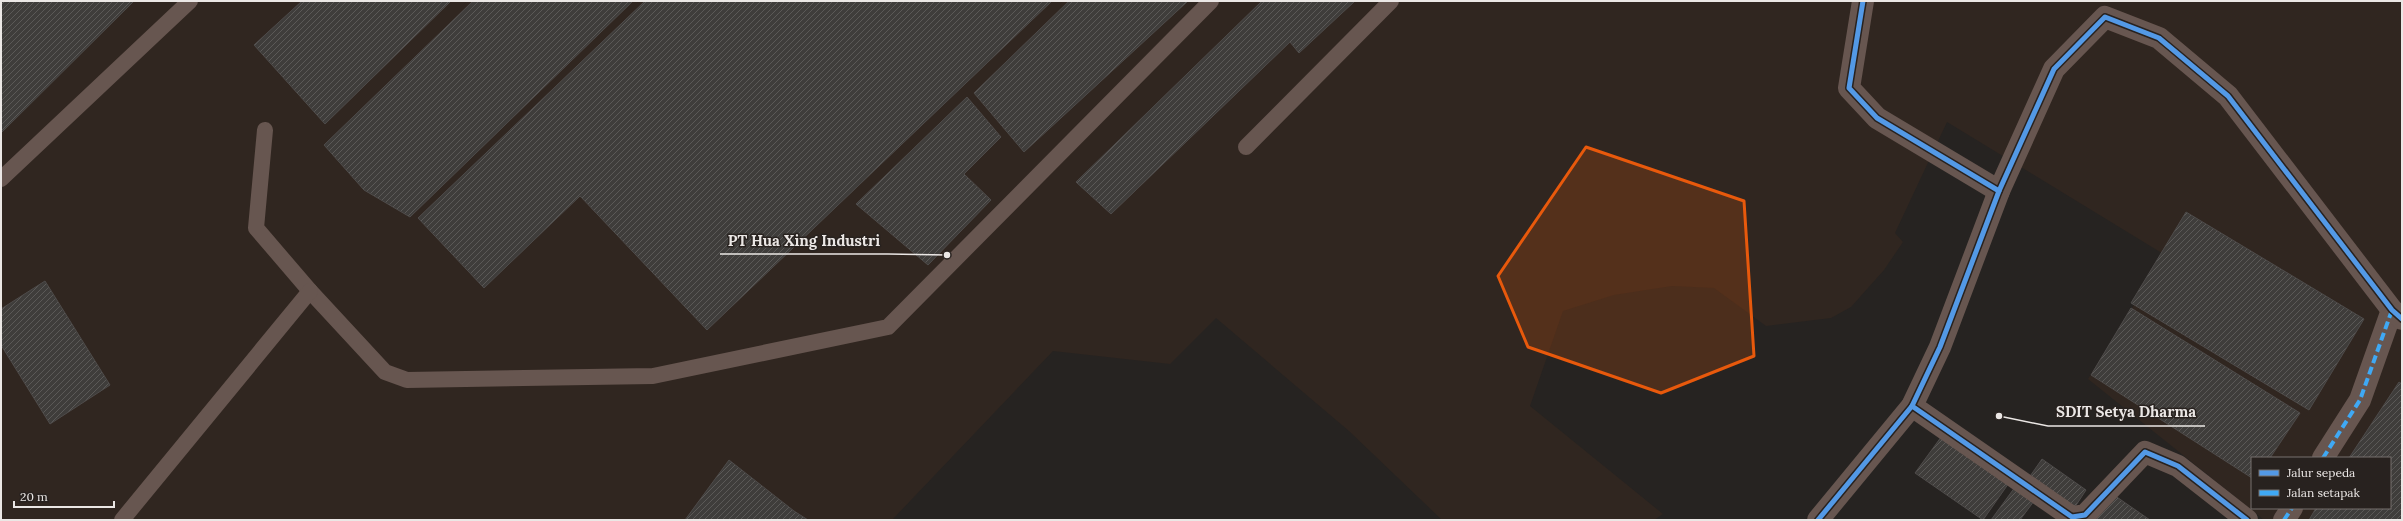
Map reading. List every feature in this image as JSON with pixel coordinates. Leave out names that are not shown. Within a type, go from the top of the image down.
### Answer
[{"type":"street","points":[[1863,1],[1849,88],[1877,118],[1999,191]]},
{"type":"street","points":[[1818,520],[1912,406],[1940,347],[1999,191],[2054,69],[2102,9],[2159,38],[2228,96],[2397,315],[2360,400],[2324,457]]},
{"type":"street","points":[[1912,406],[2072,517],[2085,515],[2145,452],[2178,466],[2247,520]]},
{"type":"street","points":[[2284,520],[2291,509]]},
{"type":"lane","points":[[1,179],[190,1]]},
{"type":"lane","points":[[265,130],[256,228],[310,291],[385,372],[407,380],[653,376],[888,327],[1211,1]]},
{"type":"lane","points":[[1246,147],[1391,1]]},
{"type":"lane","points":[[122,520],[310,291]]},
{"type":"highlighted area","points":[[1586,147],[1744,201],[1754,356],[1661,393],[1528,347],[1498,276]]},
{"type":"shaded area","points":[[1,1],[2402,1],[2402,520],[2264,520],[2088,379],[2165,255],[1947,122],[1895,233],[1903,242],[1884,270],[1851,307],[1831,318],[1766,326],[1714,288],[1672,286],[1614,295],[1563,311],[1530,406],[1663,514],[1654,520],[1442,520],[1349,431],[1216,318],[1170,364],[1053,351],[892,520],[1,520]]},
{"type":"building","points":[[1,1],[134,1],[1,133]]},
{"type":"building","points":[[302,1],[451,1],[325,124],[254,45]]},
{"type":"building","points":[[473,1],[633,1],[410,217],[364,190],[324,145]]},
{"type":"building","points":[[645,1],[1052,1],[707,330],[580,196],[484,288],[418,218]]},
{"type":"building","points":[[1069,1],[1188,1],[1024,152],[974,93]]},
{"type":"building","points":[[1262,1],[1355,1],[1299,53],[1290,42],[1111,214],[1076,182]]},
{"type":"building","points":[[967,97],[1001,137],[964,174],[991,200],[928,265],[856,204]]},
{"type":"building","points":[[2186,212],[2364,319],[2309,410],[2131,303]]},
{"type":"building","points":[[45,281],[110,385],[50,424],[1,345],[1,309]]},
{"type":"building","points":[[2131,308],[2300,413],[2271,457],[2251,457],[2251,477],[2091,375]]},
{"type":"building","points":[[2399,382],[2402,384],[2402,520],[2309,520],[2315,509],[2391,509],[2391,457],[2350,457]]},
{"type":"building","points":[[1944,433],[2011,480],[1983,520],[1915,473]]},
{"type":"building","points":[[2042,459],[2086,490],[2071,513],[2026,482]]},
{"type":"building","points":[[729,460],[794,511],[808,520],[685,520]]},
{"type":"building","points":[[2018,483],[2037,497],[2020,520],[1991,520]]},
{"type":"building","points":[[2111,493],[2150,520],[2093,520]]},
{"type":"marked path","points":[[2324,457],[2360,400],[2392,310]]},
{"type":"marked path","points":[[2284,520],[2291,509]]},
{"type":"cycle path","points":[[1863,1],[1849,88],[1877,118],[1999,191]]},
{"type":"cycle path","points":[[1818,520],[1912,406],[1940,347],[1999,191],[2054,69],[2105,17],[2159,38],[2228,96],[2392,310],[2402,319]]},
{"type":"cycle path","points":[[1912,406],[2072,517],[2085,515],[2145,452],[2178,466],[2247,520]]},
{"type":"place","name":"PT Hua Xing Industri","points":[[947,255]]},
{"type":"place","name":"SDIT Setya Dharma","points":[[1999,416]]}]
